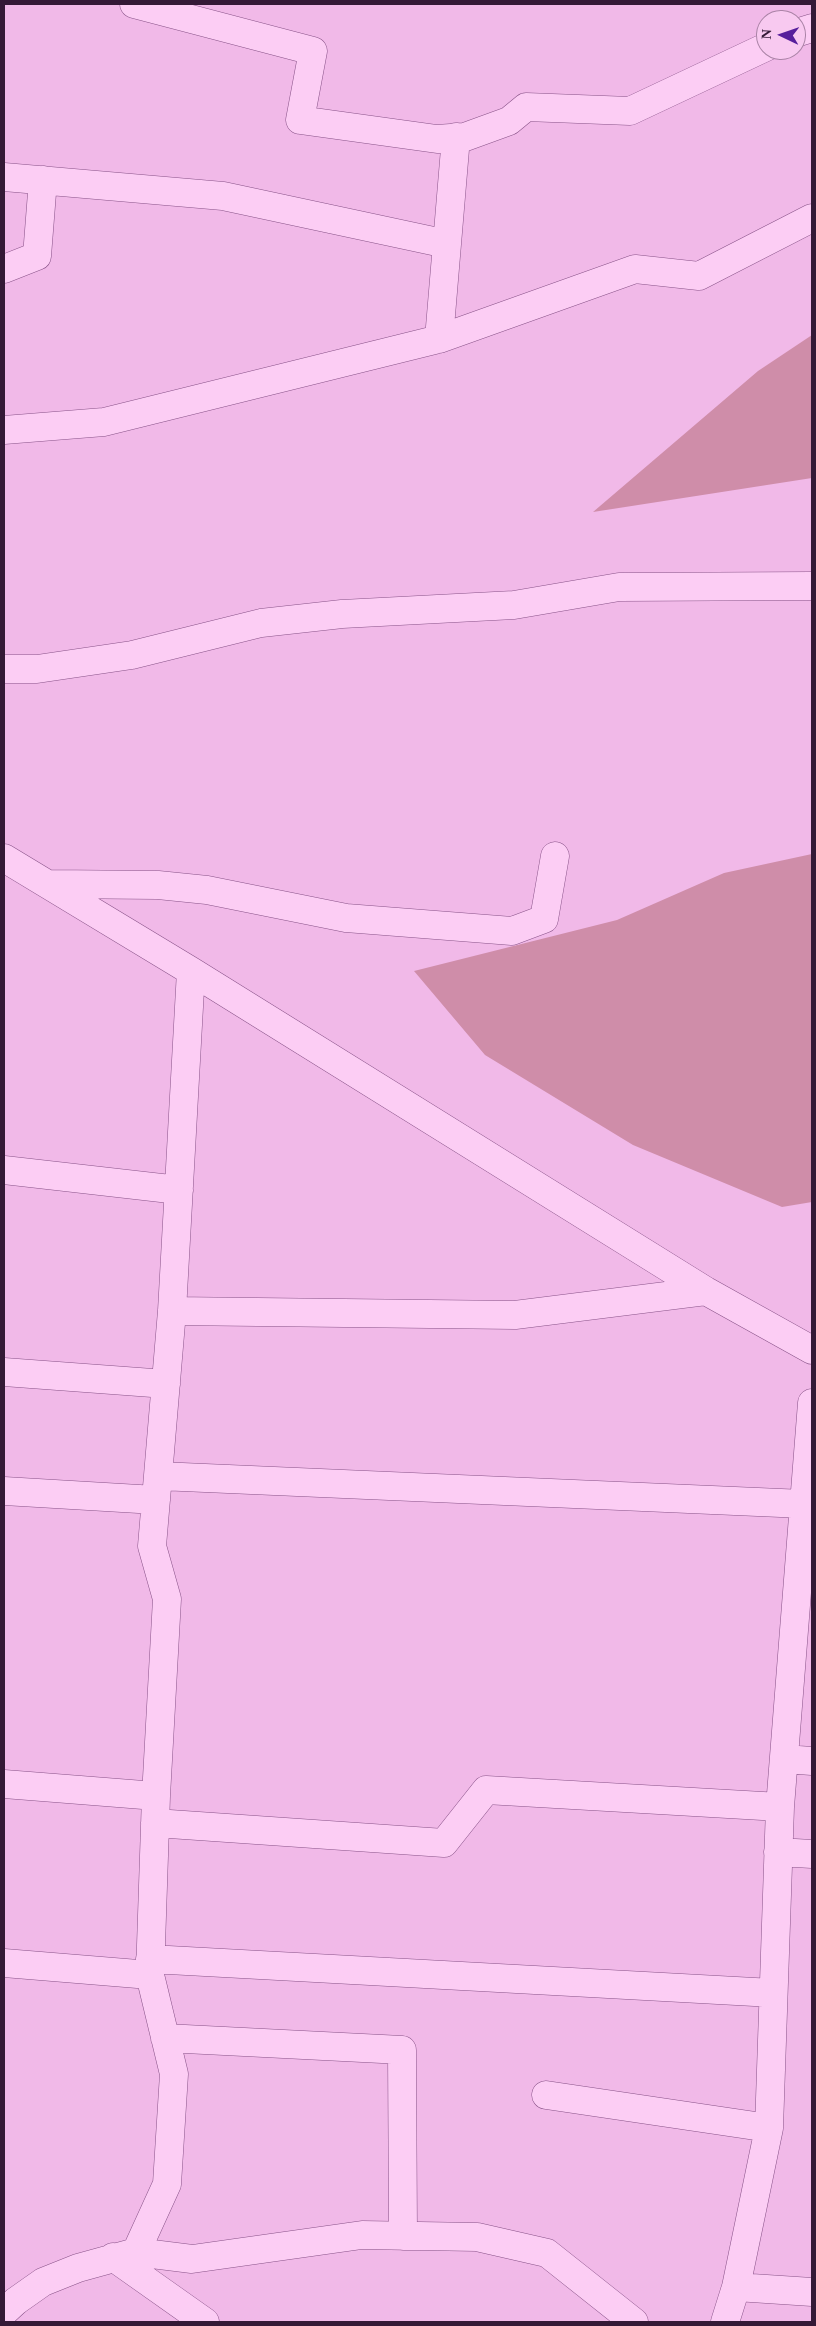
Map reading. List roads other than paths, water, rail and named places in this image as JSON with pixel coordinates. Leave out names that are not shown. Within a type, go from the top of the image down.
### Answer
[{"type":"street","points":[[134,4],[313,51],[300,120],[437,139],[465,137],[509,121],[526,107],[630,111],[756,52]]},
{"type":"street","points":[[439,339],[456,137]]},
{"type":"street","points":[[4,177],[223,196],[447,244]]},
{"type":"street","points":[[4,269],[37,256],[43,180]]},
{"type":"street","points":[[4,430],[104,422],[439,339],[635,269],[699,276],[812,218]]},
{"type":"street","points":[[4,669],[37,669],[132,655],[261,623],[342,614],[514,605],[619,587],[812,586]]},
{"type":"street","points":[[47,884],[158,885],[207,890],[346,918],[512,931],[544,919],[555,856]]},
{"type":"street","points":[[4,858],[191,971],[706,1291],[812,1350]]},
{"type":"street","points":[[125,2254],[167,2184],[174,2074],[150,1967],[156,1796],[167,1599],[152,1546],[172,1311],[191,971]]},
{"type":"street","points":[[4,1170],[179,1190]]},
{"type":"street","points":[[172,1311],[515,1315],[706,1291]]},
{"type":"street","points":[[4,1372],[166,1384]]},
{"type":"street","points":[[725,2322],[736,2287],[769,2128],[780,1807],[806,1547],[804,1504],[812,1404]]},
{"type":"street","points":[[4,1491],[157,1488],[804,1504]]},
{"type":"street","points":[[784,1759],[812,1761]]},
{"type":"street","points":[[4,1784],[156,1796]]},
{"type":"street","points":[[155,1823],[444,1843],[486,1790],[780,1807]]},
{"type":"street","points":[[778,1852],[812,1854]]},
{"type":"street","points":[[4,1963],[150,1967],[773,1993]]},
{"type":"street","points":[[165,2038],[402,2050],[402,2236]]},
{"type":"street","points":[[546,2095],[769,2128]]},
{"type":"street","points":[[4,2312],[43,2282],[78,2268],[125,2254],[192,2259],[362,2235],[477,2236],[548,2253],[634,2322]]},
{"type":"street","points":[[125,2254],[205,2322]]},
{"type":"street","points":[[736,2287],[812,2292]]}]
